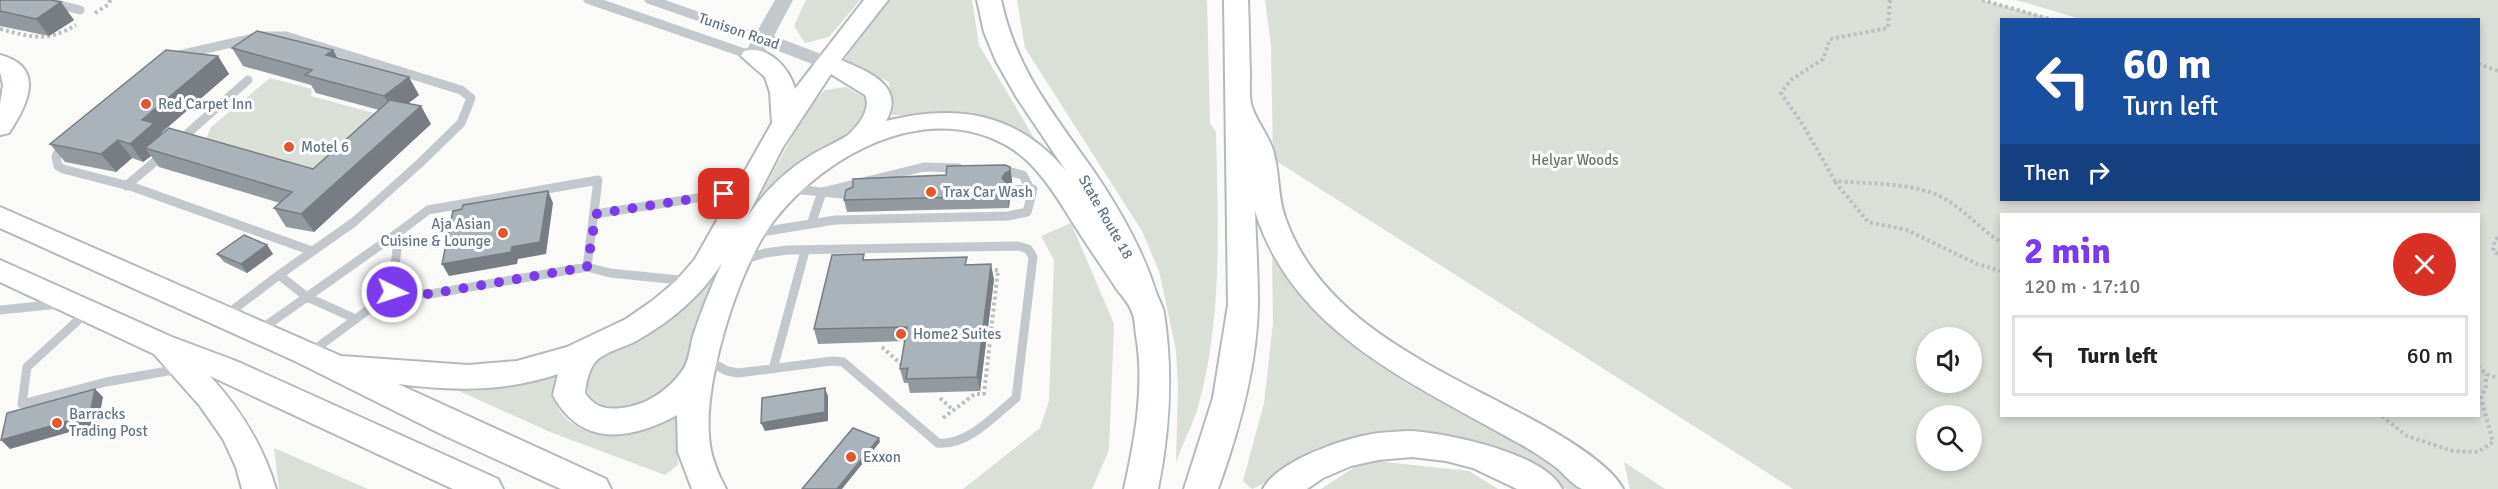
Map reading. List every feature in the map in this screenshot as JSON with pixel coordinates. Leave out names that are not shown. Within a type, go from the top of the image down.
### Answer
[{"type":"highway","points":[[322,361],[449,378],[487,377],[535,369],[586,352],[651,315],[692,281],[711,255],[744,191],[785,123],[827,63],[876,0]]},
{"type":"highway","name":"State Route 18","points":[[989,0],[998,39],[1008,61],[1113,222],[1136,272],[1149,313],[1155,351],[1157,400],[1151,446],[1141,489]]},
{"type":"highway","points":[[1201,489],[1228,403],[1240,336],[1243,274],[1236,0]]},
{"type":"highway","points":[[758,48],[779,77],[783,92],[785,123]]},
{"type":"highway","points":[[0,63],[13,69],[17,84],[16,100],[0,128]]},
{"type":"highway","points":[[709,489],[696,459],[692,428],[700,366],[750,234],[765,211],[787,189],[817,165],[857,139],[877,119],[881,107],[880,97],[866,81],[827,63]]},
{"type":"highway","points":[[1238,103],[1261,153],[1267,206],[1280,241],[1303,277],[1334,313],[1392,360],[1557,449],[1606,489]]},
{"type":"highway","points":[[857,139],[902,125],[939,120],[989,126],[1013,137],[1033,151],[1059,181],[1149,313]]},
{"type":"highway","points":[[0,217],[224,316],[594,489]]},
{"type":"highway","points":[[0,270],[161,345],[225,369],[486,489]]},
{"type":"highway","points":[[161,345],[228,417],[248,452],[259,489]]},
{"type":"highway","points":[[586,352],[571,379],[569,395],[582,413],[603,421],[625,421],[658,410],[676,398],[700,366]]},
{"type":"highway","points":[[1280,489],[1313,467],[1340,455],[1366,448],[1404,444],[1466,451],[1508,466],[1545,489]]},
{"type":"street","name":"Tunison Road","points":[[590,0],[758,48],[827,63]]},
{"type":"street","name":"Tunison Road","points":[[651,0],[758,48]]},
{"type":"street","points":[[758,48],[784,0]]},
{"type":"lane","points":[[40,0],[80,10]]},
{"type":"lane","points":[[164,58],[262,36],[286,36],[461,90],[471,98],[461,123],[354,222],[224,316]]},
{"type":"lane","points":[[126,186],[248,80]]},
{"type":"lane","points":[[70,135],[62,144],[56,157],[58,166],[126,186],[312,251]]},
{"type":"lane","points":[[822,192],[924,167],[970,168]]},
{"type":"lane","points":[[750,234],[835,220],[1008,216],[1027,212],[1034,200],[1033,189],[1023,175],[1005,169],[993,169]]},
{"type":"lane","points":[[258,332],[428,210],[598,180],[596,214],[587,267]]},
{"type":"lane","points":[[787,189],[851,195]]},
{"type":"lane","points":[[1011,190],[1033,189]]},
{"type":"lane","points":[[596,214],[744,191]]},
{"type":"lane","points":[[812,222],[822,192]]},
{"type":"lane","points":[[392,292],[399,232]]},
{"type":"lane","points":[[700,366],[738,373],[843,362],[943,445],[960,440],[1016,398],[1033,257],[1029,249],[1018,246],[788,250],[765,253],[738,262]]},
{"type":"lane","points":[[773,369],[805,251]]},
{"type":"lane","points":[[322,361],[356,319],[392,292],[430,294],[587,267],[610,273],[692,281]]},
{"type":"lane","points":[[279,275],[307,297],[356,319]]},
{"type":"lane","points":[[0,310],[80,307]]},
{"type":"lane","points":[[80,307],[27,367],[22,404],[106,382],[183,368]]},
{"type":"path","points":[[92,15],[109,4],[110,0]]},
{"type":"path","points":[[1890,0],[1888,28],[1830,39],[1823,59],[1791,80],[1781,93],[1803,125],[1835,181],[1868,222],[1907,230],[1968,260],[2000,271]]},
{"type":"path","points":[[1982,0],[2046,18]]},
{"type":"path","points":[[0,29],[44,39],[58,36],[84,20]]},
{"type":"path","points":[[2480,65],[2498,71]]},
{"type":"path","points":[[1835,181],[1919,191],[1942,197],[1988,235],[2000,241]]},
{"type":"path","points":[[2498,238],[2495,239],[2493,251],[2498,254]]},
{"type":"path","points":[[943,418],[975,394],[984,394],[998,270],[987,270]]},
{"type":"path","points":[[982,329],[991,330]]},
{"type":"path","points":[[882,347],[903,366]]},
{"type":"path","points":[[895,359],[900,356]]},
{"type":"path","points":[[2480,368],[2486,374],[2498,378]]},
{"type":"path","points":[[2383,417],[2407,436],[2453,451],[2478,452],[2493,442],[2481,398],[2486,386],[2486,374]]},
{"type":"path","points":[[940,398],[953,410]]},
{"type":"green space","points":[[806,0],[860,0],[829,37],[805,43],[794,26]]},
{"type":"green space","points":[[890,0],[972,0],[979,45],[1043,153],[980,114],[892,115],[889,82],[844,60]]},
{"type":"green space","points":[[1017,0],[1207,0],[1210,123],[1216,132],[1218,237],[1215,308],[1211,343],[1197,411],[1176,462],[1178,387],[1176,350],[1159,271],[1142,231],[1025,48]]},
{"type":"green space","name":"Helyar Woods","points":[[1265,0],[1982,0],[2049,18],[2000,18],[2000,201],[2480,201],[2480,18],[2077,18],[2016,0],[2498,0],[2498,489],[1793,489],[1273,159],[1271,46]]},
{"type":"green space","points":[[270,78],[312,89],[311,96],[385,116],[324,183],[201,151],[211,127]]},
{"type":"green space","points":[[846,87],[865,98],[868,116],[754,207],[809,106],[825,90]]},
{"type":"green space","points":[[1071,223],[1114,324],[1109,450],[1092,489],[963,489],[1040,428],[1049,401],[1054,260],[1041,236]]},
{"type":"green space","points":[[1276,252],[1337,328],[1406,383],[1558,463],[1590,489],[1561,487],[1515,457],[1484,445],[1433,434],[1407,432],[1381,433],[1331,444],[1307,455],[1252,489],[1243,481],[1264,403],[1273,323],[1272,253]]},
{"type":"green space","points":[[721,264],[723,267],[683,376],[651,403],[619,410],[607,408],[590,398],[587,379],[596,362],[672,313],[704,285]]},
{"type":"green space","points":[[561,371],[555,391],[556,403],[565,418],[589,432],[615,433],[677,409],[678,465],[665,475],[550,432],[450,387]]},
{"type":"green space","points":[[274,448],[368,489],[279,489]]},
{"type":"green space","points":[[1366,460],[1469,471],[1498,489],[1321,489]]},
{"type":"green space","points":[[1624,462],[1665,489],[1630,489]]},
{"type":"building","points":[[0,0],[61,2],[36,19],[0,11]]},
{"type":"building","points":[[257,31],[333,50],[326,55],[409,77],[384,96],[305,75],[312,70],[232,48]]},
{"type":"building","points":[[166,50],[218,56],[142,120],[154,123],[130,144],[118,140],[101,154],[50,144]]},
{"type":"building","points":[[390,100],[421,106],[301,214],[274,208],[292,192],[145,148],[169,128],[313,169]]},
{"type":"building","points":[[1005,165],[1010,167],[1010,171],[1002,178],[1008,185],[1007,196],[844,200],[846,190],[853,187],[853,179],[946,175],[947,166]]},
{"type":"building","name":"Aja Asian Cuisine & Lounge","points":[[548,191],[540,242],[512,247],[511,252],[442,264],[453,211],[462,209],[463,205]]},
{"type":"building","points":[[244,235],[267,245],[241,264],[217,254]]},
{"type":"building","name":"Home2 Suites","points":[[864,254],[863,260],[967,257],[965,265],[991,264],[977,377],[906,379],[908,368],[900,369],[907,327],[814,329],[832,255]]},
{"type":"building","points":[[825,388],[825,412],[761,423],[762,398]]},
{"type":"building","points":[[95,389],[90,415],[1,440],[7,413]]},
{"type":"building","name":"Exxon","points":[[853,428],[879,438],[837,489],[802,489]]},
{"type":"place","name":"Red Carpet Inn","points":[[146,104]]},
{"type":"place","name":"Motel 6","points":[[289,147]]},
{"type":"place","name":"Trax Car Wash","points":[[931,192]]},
{"type":"place","name":"Aja Asian Cuisine & Lounge","points":[[503,233]]},
{"type":"place","name":"Home2 Suites","points":[[901,334]]},
{"type":"place","name":"Barracks Trading Post","points":[[57,423]]},
{"type":"place","name":"Exxon","points":[[851,457]]},
{"type":"route","points":[[392,292],[430,294],[587,267],[596,214],[724,194]]}]
